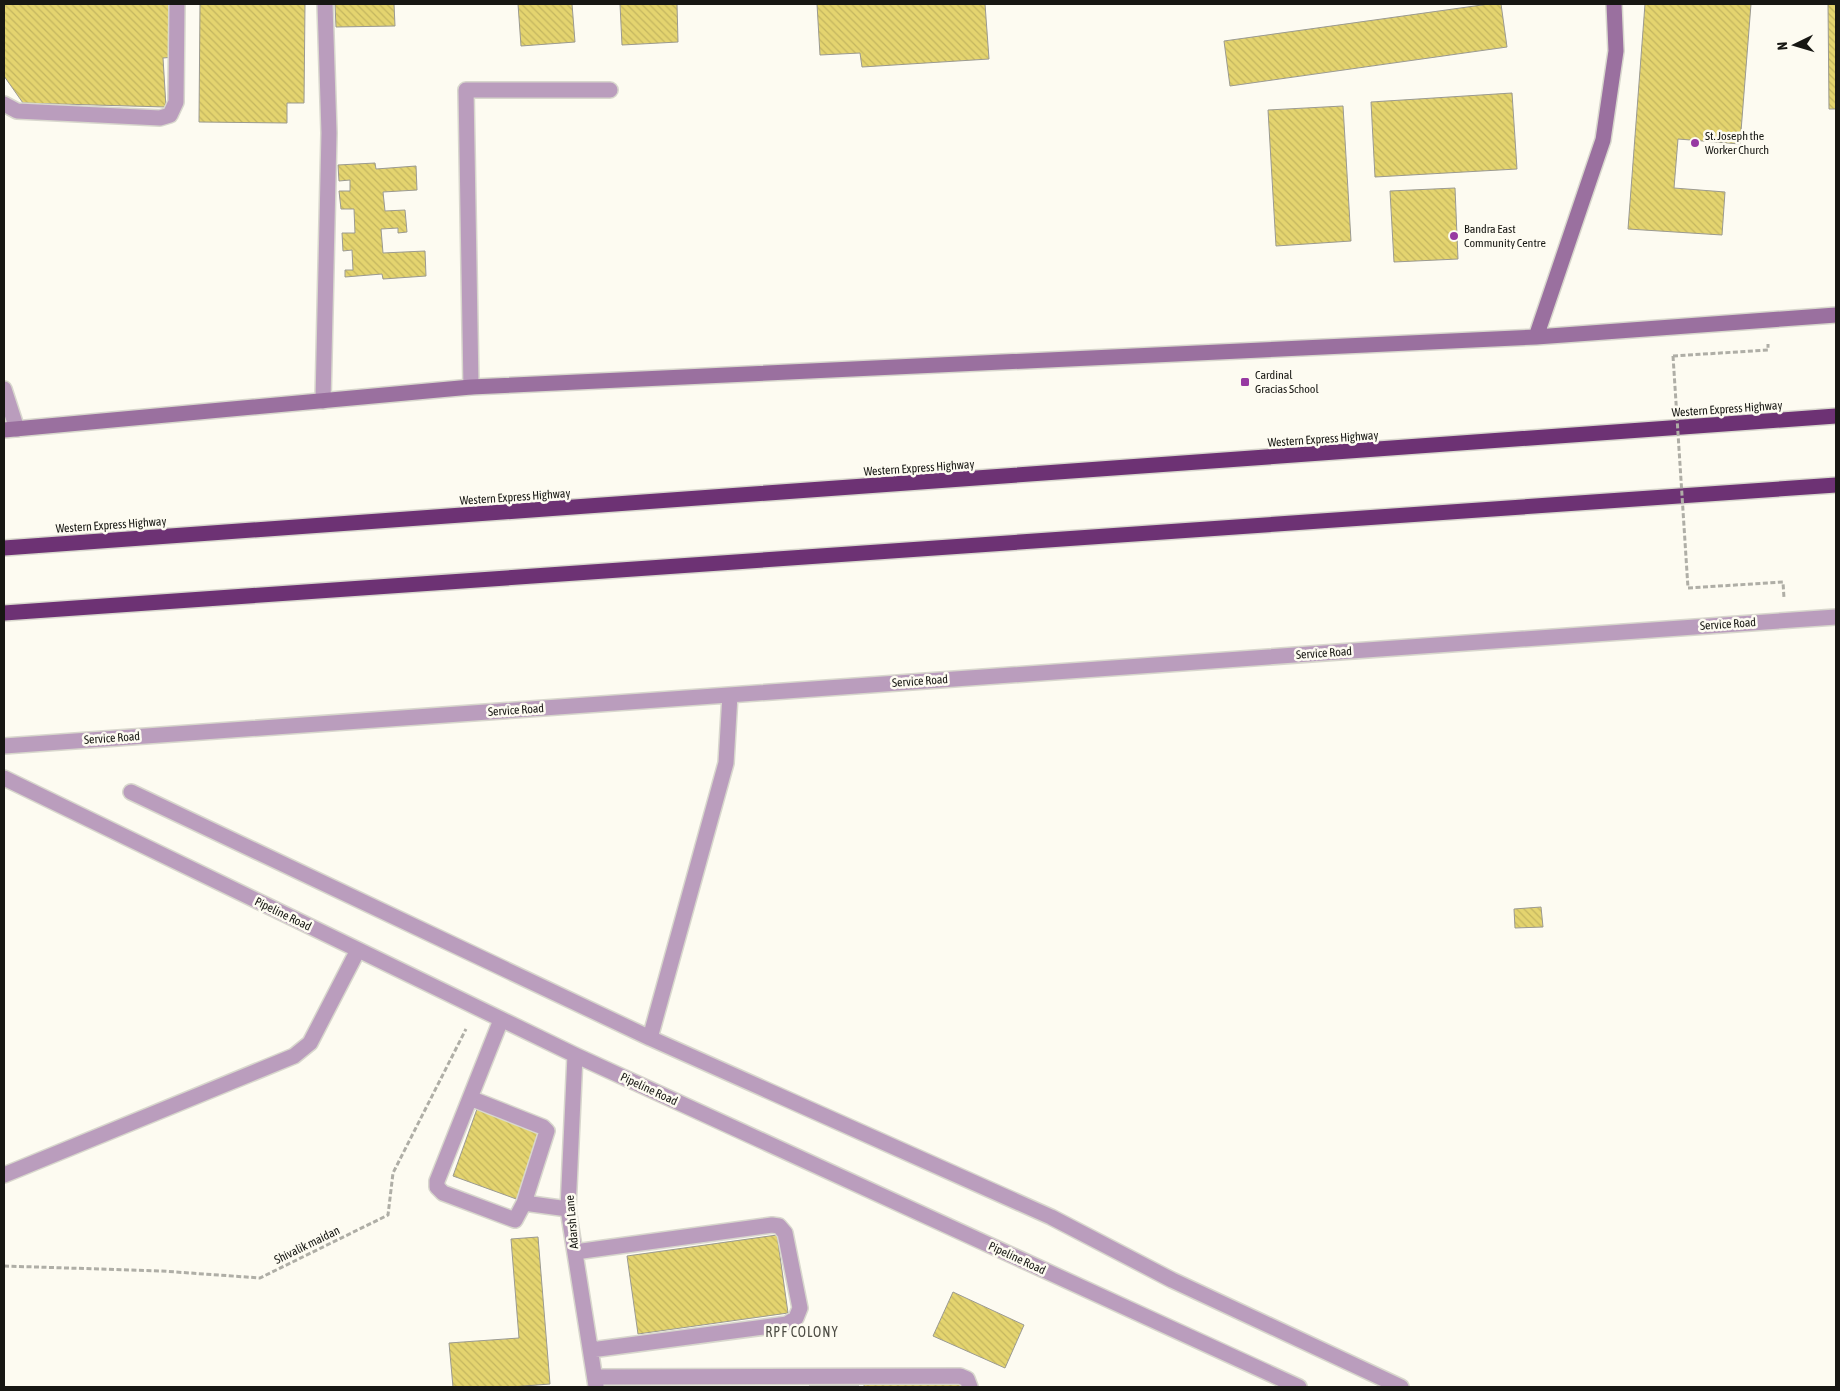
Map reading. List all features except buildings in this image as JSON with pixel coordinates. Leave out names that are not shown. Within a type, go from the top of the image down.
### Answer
[{"type":"highway","name":"Western Express Highway","points":[[4,548],[1836,416]]},
{"type":"highway","points":[[4,613],[1836,485]]},
{"type":"street","points":[[4,104],[16,111],[160,118],[170,114],[176,102],[177,4]]},
{"type":"street","points":[[323,401],[329,133],[324,4]]},
{"type":"street","points":[[1536,337],[1603,140],[1616,51],[1614,4]]},
{"type":"street","points":[[471,387],[466,90],[610,90]]},
{"type":"street","points":[[4,389],[10,430],[471,387],[1536,337],[1836,315]]},
{"type":"street","name":"Service Road","points":[[4,746],[1836,617]]},
{"type":"street","points":[[650,1038],[726,763],[730,695]]},
{"type":"street","name":"Pipeline Road","points":[[4,778],[575,1055],[1300,1387]]},
{"type":"street","points":[[130,792],[650,1038],[1051,1217],[1172,1280],[1401,1387]]},
{"type":"street","points":[[4,1176],[294,1056],[310,1043],[358,950]]},
{"type":"street","points":[[470,1098],[543,1127],[547,1131],[524,1203],[519,1216],[515,1220],[510,1220],[443,1193],[437,1187],[436,1181],[501,1020]]},
{"type":"street","name":"Adarsh Lane","points":[[575,1055],[568,1209],[596,1382]]},
{"type":"street","points":[[524,1203],[568,1209]]},
{"type":"street","points":[[575,1252],[779,1226],[785,1233],[800,1308],[796,1318],[787,1324],[591,1350]]},
{"type":"street","points":[[596,1382],[960,1376],[967,1379],[970,1387]]},
{"type":"path","points":[[1768,350],[1672,356],[1688,588],[1783,582]]},
{"type":"path","name":"Shivalik maidan","points":[[4,1266],[162,1271],[260,1278],[388,1215],[393,1173],[477,1008]]},
{"type":"place","name":"St. Joseph the Worker Church","points":[[1695,143]]},
{"type":"place","name":"Bandra East Community Centre","points":[[1454,236]]},
{"type":"place","name":"Cardinal Gracias School","points":[[1245,382]]},
{"type":"district","name":"RPF COLONY","points":[[802,1332]]}]
